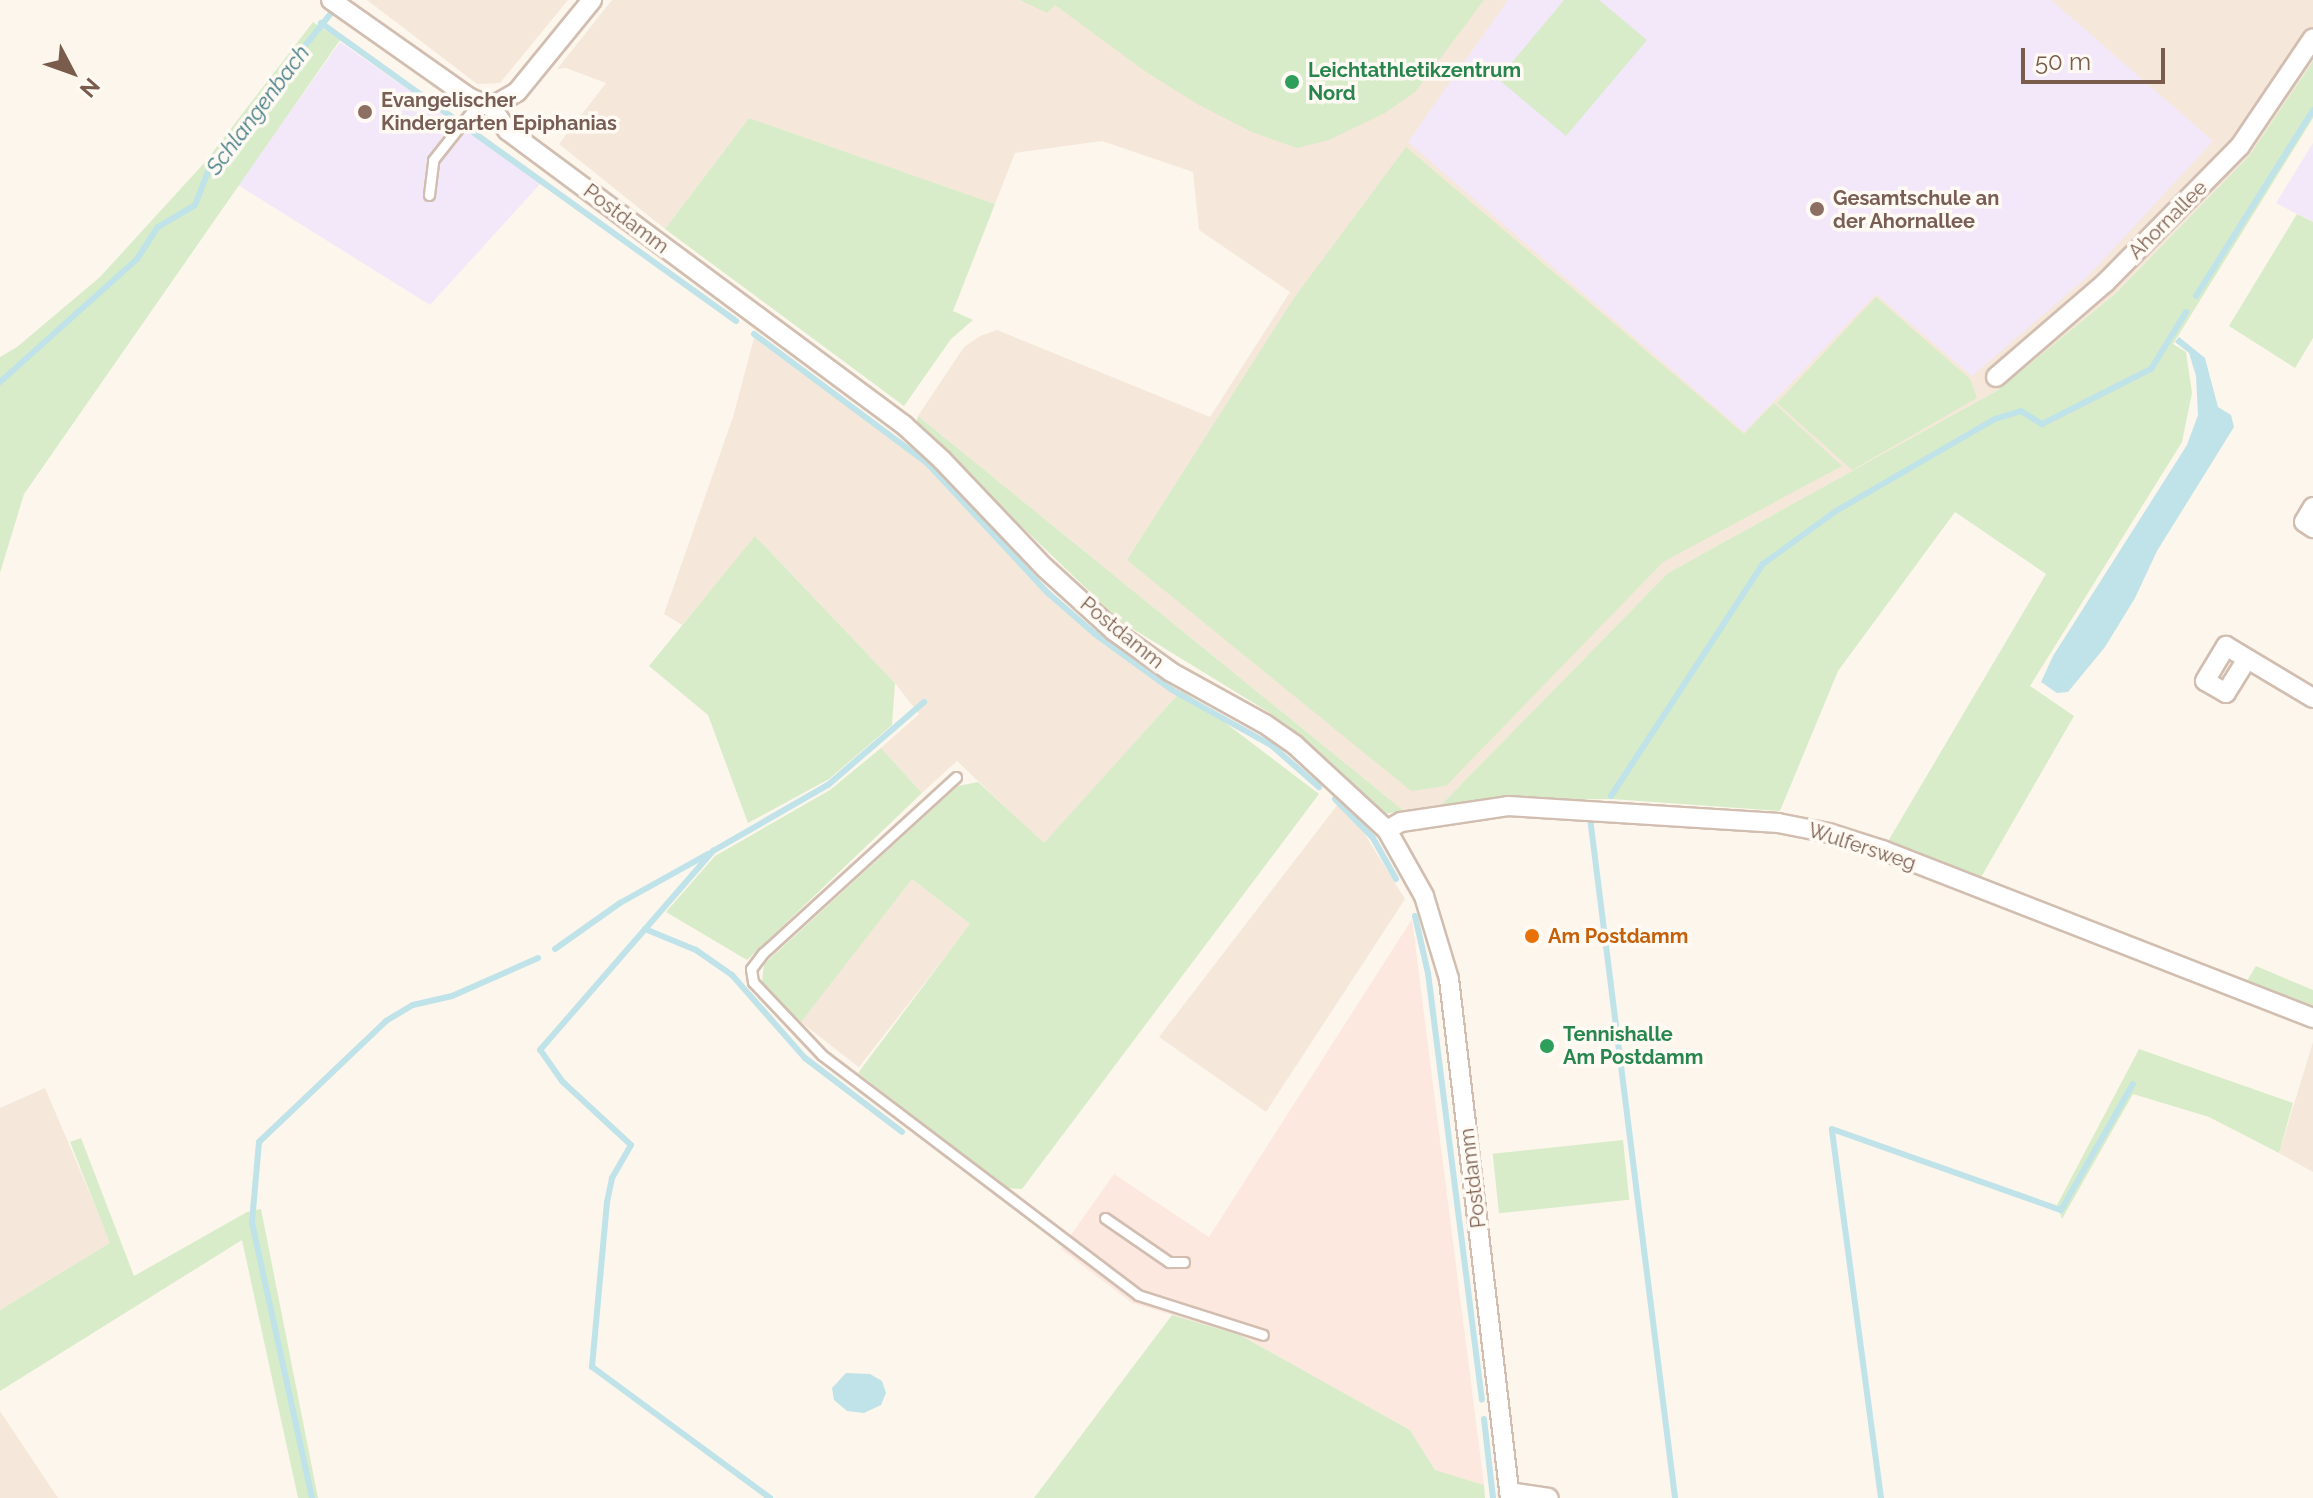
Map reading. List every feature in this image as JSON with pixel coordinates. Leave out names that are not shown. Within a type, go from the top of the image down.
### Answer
[{"type":"street","name":"Postdamm","points":[[331,0],[485,104],[508,131],[904,425],[1045,568],[1114,631],[1171,672],[1265,724],[1295,745],[1387,830],[1424,896],[1449,979],[1509,1495]]},
{"type":"street","points":[[485,104],[517,92],[592,0]]},
{"type":"street","name":"Ahornallee","points":[[1996,377],[2105,283],[2240,146],[2313,38]]},
{"type":"street","points":[[2313,507],[2304,522],[2313,528]]},
{"type":"street","points":[[2247,659],[2313,698]]},
{"type":"street","name":"Wulfersweg","points":[[1387,830],[1401,822],[1508,806],[1778,823],[1829,833],[1882,850],[2313,1018]]},
{"type":"street","points":[[1509,1495],[1549,1498]]},
{"type":"lane","points":[[429,195],[433,160],[466,119],[485,104]]},
{"type":"lane","points":[[956,777],[763,953],[751,969],[753,982],[822,1055],[1138,1295],[1263,1335]]},
{"type":"lane","points":[[1105,1218],[1169,1262],[1184,1262]]},
{"type":"shaded area","points":[[367,0],[568,0],[500,83],[477,84]]},
{"type":"shaded area","points":[[612,0],[2313,0],[2313,61],[2249,156],[2116,293],[1998,390],[1668,573],[1439,807],[1404,811],[918,416],[964,347],[980,336],[997,330],[1210,417],[1290,292],[1199,230],[1193,172],[1102,141],[1015,153],[995,204],[749,118],[665,229],[559,144],[606,83],[566,68],[557,69]]},
{"type":"shaded area","name":"Gesamtschule an der Ahornallee","points":[[1508,0],[2051,0],[2213,141],[2088,276],[1972,376],[1876,294],[1744,432],[1408,142]]},
{"type":"shaded area","name":"Evangelischer Kindergarten Epiphanias","points":[[340,42],[541,183],[430,305],[238,185]]},
{"type":"shaded area","points":[[2313,143],[2313,222],[2276,203]]},
{"type":"shaded area","points":[[754,338],[928,466],[1045,591],[1109,644],[1182,690],[1044,844],[957,761],[922,793],[881,748],[919,714],[895,683],[756,537],[682,625],[664,614],[733,417]]},
{"type":"shaded area","points":[[1338,804],[1362,830],[1405,899],[1266,1112],[1159,1037]]},
{"type":"shaded area","points":[[912,879],[970,925],[859,1067],[801,1022]]},
{"type":"shaded area","points":[[1412,919],[1484,1485],[1435,1470],[1410,1430],[1240,1335],[1132,1303],[1061,1249],[1114,1174],[1209,1237]]},
{"type":"shaded area","points":[[2313,1042],[2313,1172],[2279,1153]]},
{"type":"shaded area","points":[[45,1088],[111,1243],[0,1310],[0,1108]]},
{"type":"shaded area","points":[[0,1411],[58,1498],[0,1498]]},
{"type":"green space","name":"Leichtathletikzentrum Nord","points":[[1020,0],[1484,0],[1415,92],[1385,113],[1329,140],[1297,148],[1252,132],[1199,105],[1146,72],[1055,5],[1047,13]]},
{"type":"green space","points":[[1564,0],[1599,0],[1647,40],[1566,136],[1498,79]]},
{"type":"green space","points":[[313,22],[340,40],[24,494],[0,573],[0,357],[17,347],[100,277],[206,161]]},
{"type":"green space","points":[[2313,61],[2313,118],[2173,344],[2186,352],[2192,393],[2182,442],[2030,686],[2074,716],[1980,879],[1887,843],[2046,574],[1955,512],[1838,671],[1780,811],[1612,799],[1509,800],[1439,807],[1668,573],[1998,390],[2116,293],[2249,156]]},
{"type":"green space","points":[[749,118],[995,204],[953,311],[973,320],[951,339],[904,406],[665,229]]},
{"type":"green space","points":[[1406,147],[1744,434],[1774,403],[1842,466],[1663,562],[1446,786],[1411,791],[1127,560],[1294,298]]},
{"type":"green space","points":[[2297,214],[2313,222],[2313,338],[2295,368],[2229,326]]},
{"type":"green space","points":[[1876,297],[1970,379],[1977,398],[1852,470],[1777,403]]},
{"type":"green space","points":[[918,416],[1404,811],[1384,814],[1270,713],[1120,621],[916,425]]},
{"type":"green space","points":[[755,536],[895,683],[892,725],[829,779],[748,823],[708,715],[649,666]]},
{"type":"green space","points":[[1182,690],[1319,794],[1022,1189],[1006,1188],[858,1073],[970,924],[912,879],[801,1022],[762,982],[764,964],[958,786],[978,782],[1044,843]]},
{"type":"green space","points":[[881,748],[922,793],[747,960],[666,912],[715,856],[830,790]]},
{"type":"green space","points":[[2256,966],[2313,990],[2313,1010],[2245,984]]},
{"type":"green space","points":[[2139,1049],[2293,1103],[2279,1153],[2209,1117],[2133,1094],[2062,1219],[2057,1205]]},
{"type":"green space","points":[[81,1138],[134,1276],[247,1212],[261,1209],[318,1498],[298,1498],[242,1240],[0,1391],[0,1310],[110,1243],[70,1142]]},
{"type":"green space","points":[[1623,1140],[1629,1200],[1499,1213],[1493,1154]]},
{"type":"green space","points":[[1172,1315],[1240,1335],[1410,1430],[1435,1470],[1484,1485],[1485,1498],[1034,1498]]},
{"type":"water","points":[[2179,337],[2205,358],[2218,407],[2231,415],[2234,427],[2157,551],[2135,598],[2105,647],[2068,692],[2057,693],[2041,682],[2053,656],[2187,445],[2198,415],[2196,376],[2189,353],[2175,342]]},
{"type":"water","points":[[846,1373],[870,1374],[882,1381],[886,1393],[881,1405],[864,1413],[847,1411],[834,1400],[832,1388]]},
{"type":"waterway","name":"Schlangenbach","points":[[0,382],[137,259],[158,227],[195,205],[211,164],[335,8]]},
{"type":"waterway","points":[[321,23],[736,321]]},
{"type":"waterway","points":[[2196,296],[2313,110]]},
{"type":"waterway","points":[[1611,796],[1763,564],[1836,511],[1995,419],[2021,411],[2042,424],[2151,369],[2186,312]]},
{"type":"waterway","points":[[754,334],[927,463],[1048,593],[1095,634],[1172,690],[1271,745],[1319,787]]},
{"type":"waterway","points":[[770,1498],[592,1367],[607,1202],[612,1178],[631,1145],[562,1081],[540,1050],[713,851],[828,785],[924,702]]},
{"type":"waterway","points":[[1335,799],[1373,838],[1396,879]]},
{"type":"waterway","points":[[1590,818],[1675,1498]]},
{"type":"waterway","points":[[555,949],[620,903],[708,854]]},
{"type":"waterway","points":[[1415,916],[1428,973],[1482,1400]]},
{"type":"waterway","points":[[645,929],[696,950],[732,975],[805,1058],[902,1132]]},
{"type":"waterway","points":[[312,1498],[252,1222],[259,1142],[386,1021],[413,1005],[452,996],[538,958]]},
{"type":"waterway","points":[[1881,1498],[1832,1129],[2061,1210],[2133,1084]]},
{"type":"waterway","points":[[1484,1419],[1493,1498]]},
{"type":"place","name":"Leichtathletikzentrum Nord","points":[[1292,82]]},
{"type":"place","name":"Evangelischer Kindergarten Epiphanias","points":[[365,112]]},
{"type":"place","name":"Gesamtschule an der Ahornallee","points":[[1817,209]]},
{"type":"place","name":"Am Postdamm","points":[[1532,936]]},
{"type":"place","name":"Tennishalle Am Postdamm","points":[[1547,1046]]}]
